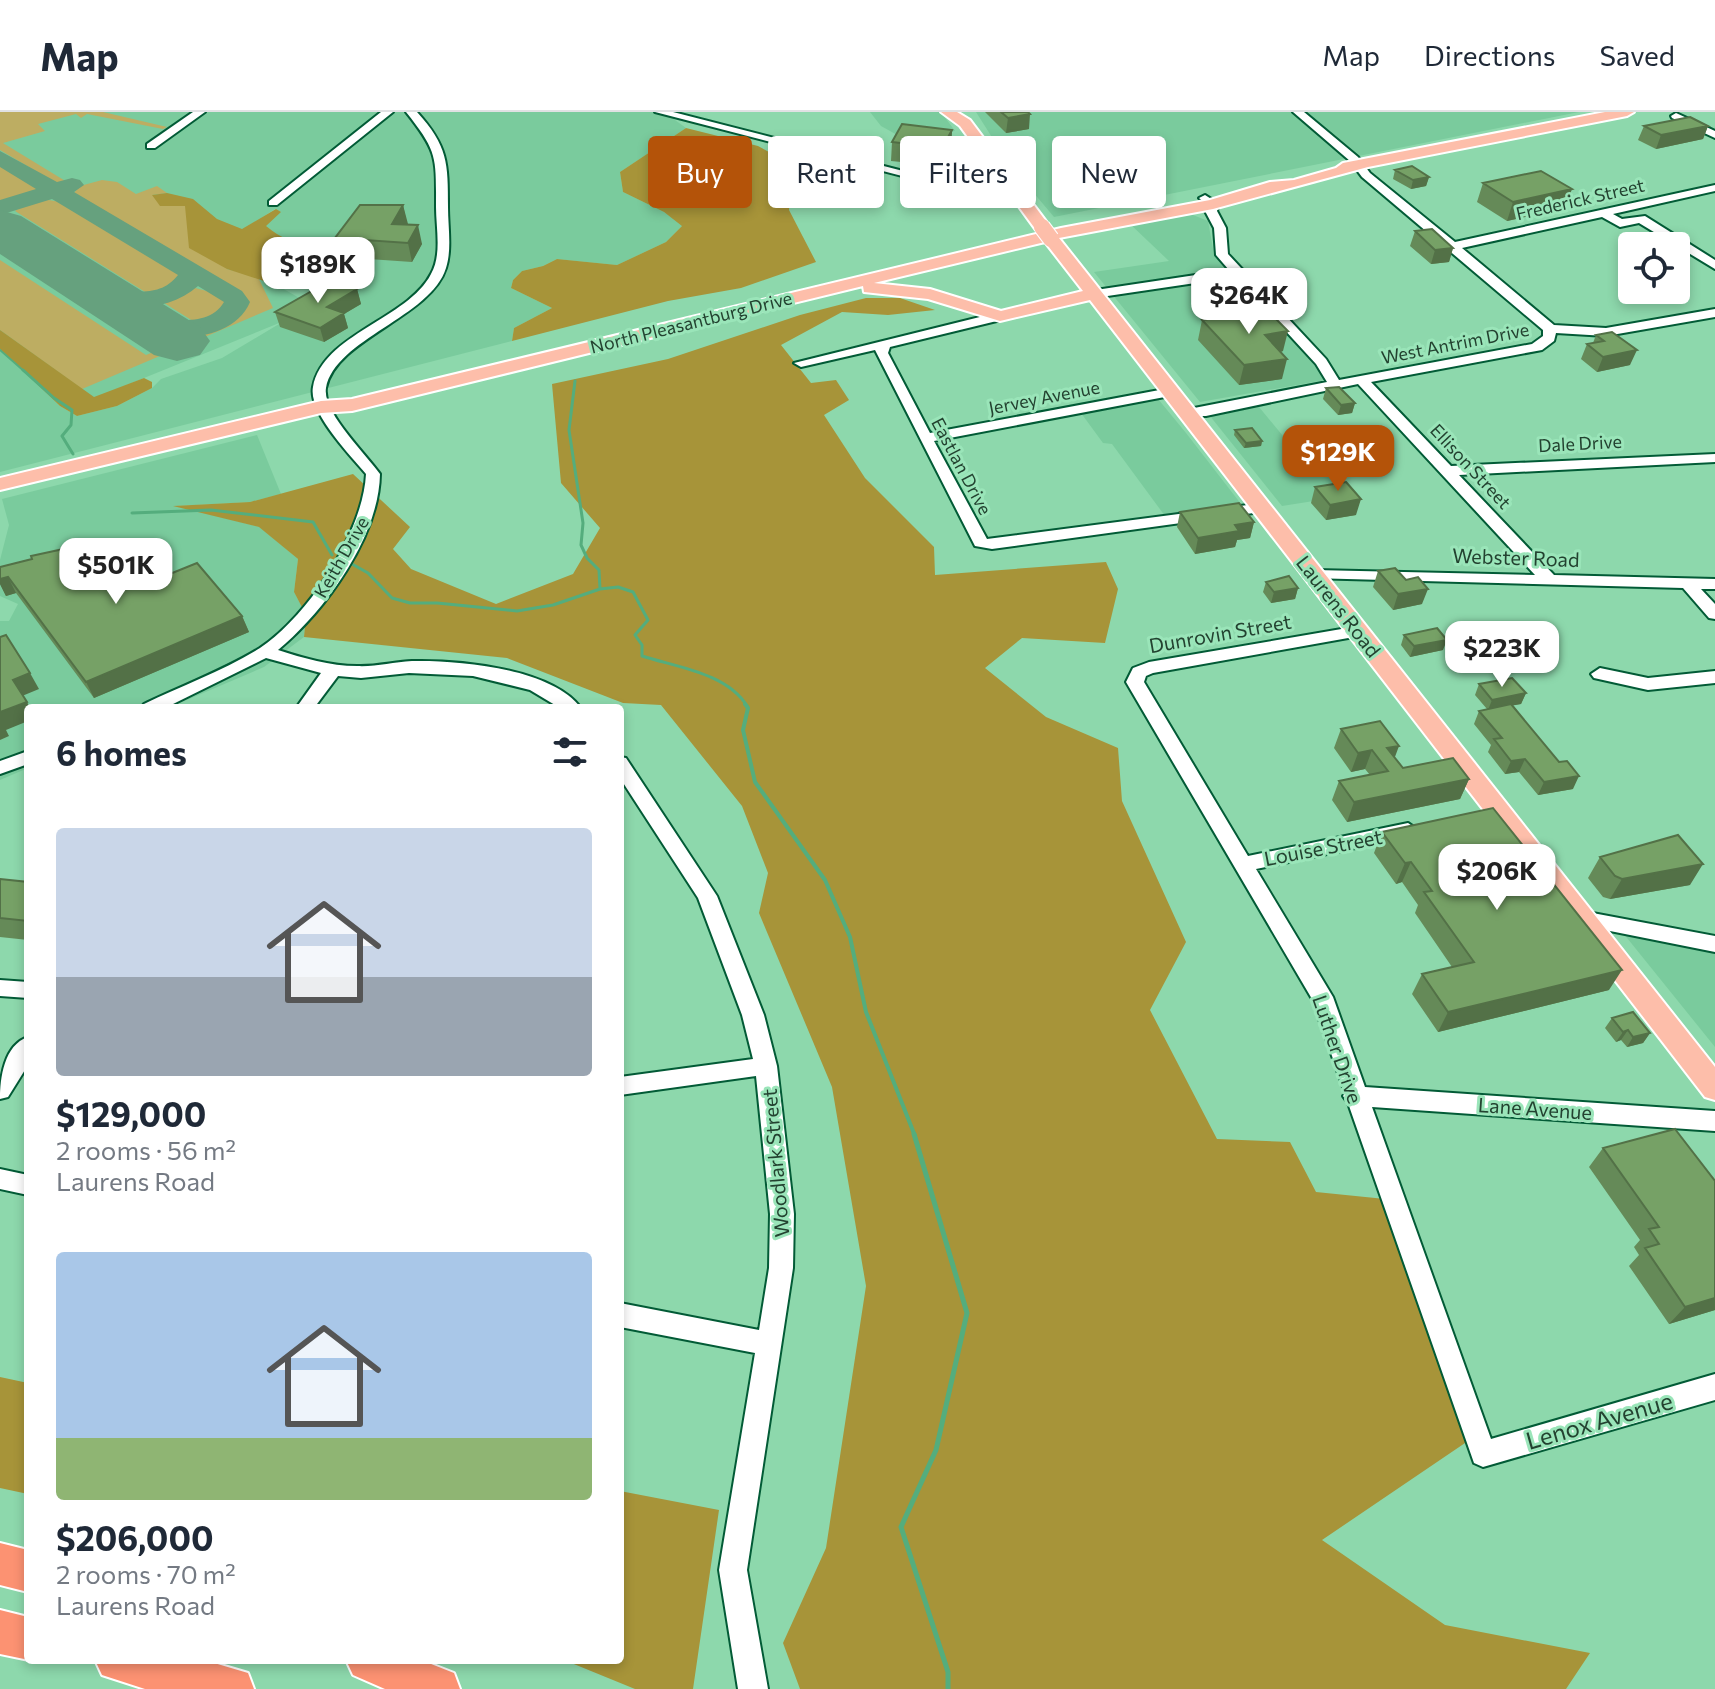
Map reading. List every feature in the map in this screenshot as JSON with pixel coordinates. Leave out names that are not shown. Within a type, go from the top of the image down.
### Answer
[{"type":"highway","points":[[0,1564],[24,1570]]},
{"type":"highway","points":[[0,1632],[24,1638]]},
{"type":"highway","points":[[133,1664],[232,1689]]},
{"type":"highway","points":[[378,1664],[438,1689]]},
{"type":"main road","name":"Laurens Road","points":[[948,112],[967,118],[979,136]]},
{"type":"main road","points":[[1050,230],[1264,179],[1295,184],[1361,166],[1627,112]]},
{"type":"main road","points":[[1050,230],[1219,199],[1282,181]]},
{"type":"main road","name":"Laurens Road","points":[[1030,208],[1050,230],[1094,294],[1359,631],[1490,814],[1582,919],[1715,1088]]},
{"type":"main road","name":"North Pleasantburg Drive","points":[[689,317],[768,303],[1050,230]]},
{"type":"main road","name":"North Pleasantburg Drive","points":[[0,484],[321,407],[360,393],[1050,230]]},
{"type":"main road","points":[[768,303],[860,288],[889,288],[930,294],[1000,316],[1094,294]]},
{"type":"street","points":[[151,146],[200,112]]},
{"type":"street","points":[[273,203],[388,112]]},
{"type":"street","points":[[321,407],[317,394],[321,378],[332,361],[413,303],[439,273],[443,176],[441,151],[411,112]]},
{"type":"street","points":[[660,112],[900,172]]},
{"type":"street","name":"West Antrim Drive","points":[[1189,413],[1532,348],[1550,334],[1298,112]]},
{"type":"street","points":[[1676,116],[1715,135]]},
{"type":"street","name":"Frederick Street","points":[[1453,246],[1715,188]]},
{"type":"street","points":[[1219,199],[1227,223],[1220,228],[1222,255],[1321,362],[1336,385]]},
{"type":"street","points":[[1602,213],[1620,223],[1641,219],[1715,265]]},
{"type":"street","points":[[1094,294],[1238,273]]},
{"type":"street","points":[[1550,334],[1585,339],[1606,332],[1715,313]]},
{"type":"street","points":[[801,363],[1000,316]]},
{"type":"street","name":"Eastlan Drive","points":[[884,344],[881,356],[978,540],[985,544],[1263,508]]},
{"type":"street","name":"Ellison Street","points":[[1362,380],[1549,580]]},
{"type":"street","name":"Jervey Avenue","points":[[925,438],[1170,392]]},
{"type":"street","name":"Keith Drive","points":[[158,704],[265,652],[309,611],[348,548],[373,497],[373,474],[367,462],[321,407]]},
{"type":"street","name":"Dale Drive","points":[[1448,471],[1715,458]]},
{"type":"street","name":"Webster Road","points":[[1315,575],[1715,584]]},
{"type":"street","points":[[1687,583],[1715,614]]},
{"type":"street","name":"Dunrovin Street","points":[[1138,674],[1149,668],[1359,631]]},
{"type":"street","points":[[265,652],[305,666],[359,673],[409,667],[482,671],[534,686],[561,704]]},
{"type":"street","points":[[308,704],[333,670]]},
{"type":"street","name":"Luther Drive","points":[[1138,674],[1135,682],[1139,691],[1322,997],[1354,1096],[1483,1454]]},
{"type":"street","points":[[1600,674],[1648,684],[1715,677]]},
{"type":"street","points":[[0,768],[24,759]]},
{"type":"street","name":"Woodlark Street","points":[[624,769],[707,896],[753,1015],[766,1066],[782,1214],[781,1268],[733,1570],[753,1689]]},
{"type":"street","name":"Louise Street","points":[[1243,864],[1423,827]]},
{"type":"street","points":[[1582,919],[1715,944]]},
{"type":"street","points":[[0,988],[24,990]]},
{"type":"street","points":[[0,1090],[24,1052]]},
{"type":"street","points":[[624,1085],[766,1066]]},
{"type":"street","name":"Lane Avenue","points":[[1354,1096],[1715,1121]]},
{"type":"street","points":[[0,1179],[24,1184]]},
{"type":"street","points":[[624,1316],[768,1344]]},
{"type":"street","name":"Lenox Avenue","points":[[1483,1454],[1715,1387]]},
{"type":"shaded area","points":[[0,112],[664,112],[686,128],[674,136],[648,136],[648,153],[620,172],[623,192],[683,225],[666,242],[617,265],[557,259],[522,271],[513,280],[511,288],[552,308],[514,328],[512,341],[0,472],[0,349],[60,406],[77,416],[117,406],[152,388],[161,379],[222,358],[284,321],[85,402],[0,341]],"holes":[[[275,209],[280,212],[265,226],[282,239],[304,245],[315,244],[298,262],[330,266],[333,281],[341,283],[301,309],[308,303],[216,250],[238,230],[232,226],[243,230]]]},
{"type":"shaded area","points":[[0,112],[103,112],[167,127],[163,129],[87,114],[81,118],[76,114],[38,124],[45,131],[3,143],[67,182],[56,183],[0,150]]},
{"type":"shaded area","points":[[870,112],[941,112],[955,131],[899,136],[881,126]]},
{"type":"shaded area","points":[[976,112],[1579,112],[1166,195],[1166,136],[1052,136],[1052,208],[1099,208],[1054,217],[1036,196],[1036,136],[991,136]]},
{"type":"shaded area","points":[[686,128],[718,136],[674,136]]},
{"type":"shaded area","points":[[752,144],[758,146],[768,151],[768,208],[789,208],[816,262],[741,288],[668,301],[512,341],[514,328],[552,308],[511,288],[513,280],[522,271],[557,259],[617,265],[666,242],[682,226],[656,208],[752,208]]},
{"type":"shaded area","points":[[648,153],[648,204],[623,192],[620,172]]},
{"type":"shaded area","points":[[0,165],[34,185],[37,190],[27,196],[0,202]]},
{"type":"shaded area","points":[[102,180],[117,182],[136,194],[157,186],[167,193],[152,195],[186,206],[190,226],[227,269],[258,277],[273,308],[82,389],[0,330],[0,260],[146,355],[217,327],[248,304],[246,297],[72,195],[80,186]]},
{"type":"shaded area","points":[[167,193],[193,199],[217,219],[242,229],[276,209],[281,212],[266,226],[290,240],[317,244],[298,262],[330,266],[319,278],[288,273],[270,283],[227,269],[189,248],[185,206],[160,206],[152,195]]},
{"type":"shaded area","points":[[42,199],[61,202],[180,273],[182,279],[150,295],[15,211],[24,204]]},
{"type":"shaded area","points":[[1188,213],[1208,221],[1214,254],[1310,359],[1325,380],[1200,402],[1094,272],[1169,261],[1129,223]]},
{"type":"shaded area","points":[[195,288],[215,293],[227,302],[227,308],[196,323],[161,301]]},
{"type":"shaded area","points":[[866,298],[900,298],[935,310],[888,315],[842,312],[781,345],[811,383],[836,380],[849,400],[824,415],[865,478],[934,547],[935,575],[1106,562],[1118,589],[1105,643],[1022,638],[985,668],[1046,717],[1118,748],[1122,801],[1186,942],[1150,1010],[1217,1139],[1290,1142],[1316,1192],[1385,1199],[1468,1441],[1322,1540],[1445,1625],[1590,1653],[1566,1689],[800,1689],[783,1643],[826,1548],[866,1286],[832,1087],[759,913],[768,873],[742,806],[661,705],[623,703],[507,658],[304,637],[306,615],[294,592],[298,559],[259,527],[173,506],[250,502],[353,474],[410,527],[393,549],[411,569],[496,604],[573,574],[600,528],[561,483],[552,384],[668,359],[800,315]]},
{"type":"shaded area","points":[[0,330],[94,397],[144,378],[152,382],[152,388],[117,406],[77,416],[60,406],[0,349]]},
{"type":"shaded area","points":[[1158,399],[1241,504],[1165,516],[1112,444],[1103,443],[1081,413]]},
{"type":"shaded area","points":[[1259,407],[1301,458],[1326,458],[1358,494],[1282,506],[1210,416]]},
{"type":"shaded area","points":[[257,435],[281,494],[250,502],[177,506],[260,527],[298,559],[294,592],[306,615],[304,637],[264,667],[177,704],[24,704],[24,770],[0,780],[0,621],[9,621],[18,604],[0,596],[0,560],[9,525],[2,499]]},
{"type":"shaded area","points":[[1615,923],[1715,937],[1715,1047]]},
{"type":"shaded area","points":[[0,1377],[24,1382],[24,1493],[0,1488]]},
{"type":"shaded area","points":[[624,1492],[719,1510],[693,1689],[635,1689],[574,1664],[624,1664]]},
{"type":"building","points":[[1001,112],[1028,112],[1030,114],[1008,118]]},
{"type":"building","points":[[1690,117],[1708,126],[1661,135],[1644,126]]},
{"type":"building","points":[[902,124],[952,130],[949,136],[900,136],[900,143],[892,142]]},
{"type":"building","points":[[1412,166],[1429,177],[1413,180],[1395,170]]},
{"type":"building","points":[[1541,171],[1572,189],[1513,202],[1483,183]]},
{"type":"building","points":[[360,205],[403,205],[392,224],[418,225],[408,243],[335,238]]},
{"type":"building","points":[[1432,229],[1453,248],[1435,250],[1415,231]]},
{"type":"building","points":[[331,280],[357,289],[327,307],[344,313],[320,328],[275,312]]},
{"type":"building","points":[[1267,310],[1288,331],[1265,335],[1287,359],[1244,365],[1202,320]]},
{"type":"building","points":[[1612,332],[1637,350],[1603,357],[1587,344],[1604,341],[1596,335]]},
{"type":"building","points":[[1339,387],[1355,403],[1341,405],[1326,388]]},
{"type":"building","points":[[1252,428],[1262,441],[1246,443],[1235,430]]},
{"type":"building","points":[[1346,482],[1361,499],[1330,505],[1315,487]]},
{"type":"building","points":[[1239,503],[1254,522],[1235,525],[1239,531],[1198,538],[1180,512]]},
{"type":"building","points":[[82,545],[87,561],[126,546],[155,580],[197,563],[242,616],[86,682],[8,577],[0,579],[0,567],[32,559],[31,556]]},
{"type":"building","points":[[1395,568],[1406,580],[1418,577],[1428,589],[1398,594],[1378,571]]},
{"type":"building","points":[[1289,576],[1298,588],[1274,592],[1266,582]]},
{"type":"building","points":[[1437,628],[1447,640],[1414,646],[1404,635]]},
{"type":"building","points":[[6,635],[30,673],[13,680],[27,702],[0,712],[0,637]]},
{"type":"building","points":[[1512,678],[1526,693],[1492,700],[1479,684]]},
{"type":"building","points":[[1511,704],[1559,762],[1567,761],[1579,776],[1544,782],[1525,759],[1511,761],[1494,739],[1502,738],[1479,711]]},
{"type":"building","points":[[1380,721],[1399,746],[1387,748],[1403,768],[1453,758],[1469,779],[1354,802],[1339,781],[1388,771],[1372,750],[1358,753],[1341,729]]},
{"type":"building","points":[[1493,808],[1622,970],[1448,1012],[1422,974],[1474,962],[1424,892],[1432,891],[1411,862],[1405,863],[1382,832]]},
{"type":"building","points":[[1678,835],[1703,864],[1622,879],[1615,876],[1600,857]]},
{"type":"building","points":[[0,879],[24,882],[24,921],[0,918]]},
{"type":"building","points":[[1633,1012],[1650,1033],[1633,1037],[1628,1030],[1623,1032],[1612,1018]]},
{"type":"building","points":[[1675,1129],[1715,1181],[1715,1298],[1685,1307],[1645,1248],[1659,1244],[1649,1229],[1659,1227],[1603,1148]]},
{"type":"waterway","points":[[0,350],[25,372]]},
{"type":"waterway","points":[[23,370],[72,410],[71,425],[62,436],[73,454]]},
{"type":"waterway","points":[[575,381],[569,430],[583,523],[581,545],[587,558],[599,570],[600,589]]},
{"type":"waterway","points":[[132,513],[211,510],[313,522],[332,555]]},
{"type":"waterway","points":[[352,564],[368,573],[392,598],[410,603],[517,611],[553,605],[600,589]]},
{"type":"waterway","points":[[600,589],[618,587],[633,592],[648,620],[635,635],[642,645],[642,656],[714,679],[727,686],[747,706]]},
{"type":"waterway","points":[[745,704],[748,708],[743,730],[755,782],[825,880],[850,937],[866,1012],[915,1136]]},
{"type":"waterway","points":[[914,1134],[967,1313],[936,1450],[901,1527],[948,1672],[948,1689]]},
{"type":"taxiway","points":[[0,158],[55,190]]},
{"type":"taxiway","points":[[55,190],[72,185]]},
{"type":"taxiway","points":[[0,208],[55,190]]},
{"type":"taxiway","points":[[55,190],[186,268]]},
{"type":"taxiway","points":[[110,298],[140,301],[170,293],[188,283],[191,275],[186,268]]},
{"type":"taxiway","points":[[158,328],[178,330],[204,326],[226,317],[234,310],[237,302],[233,296],[186,268]]},
{"type":"runway","points":[[0,228],[177,341]]}]
